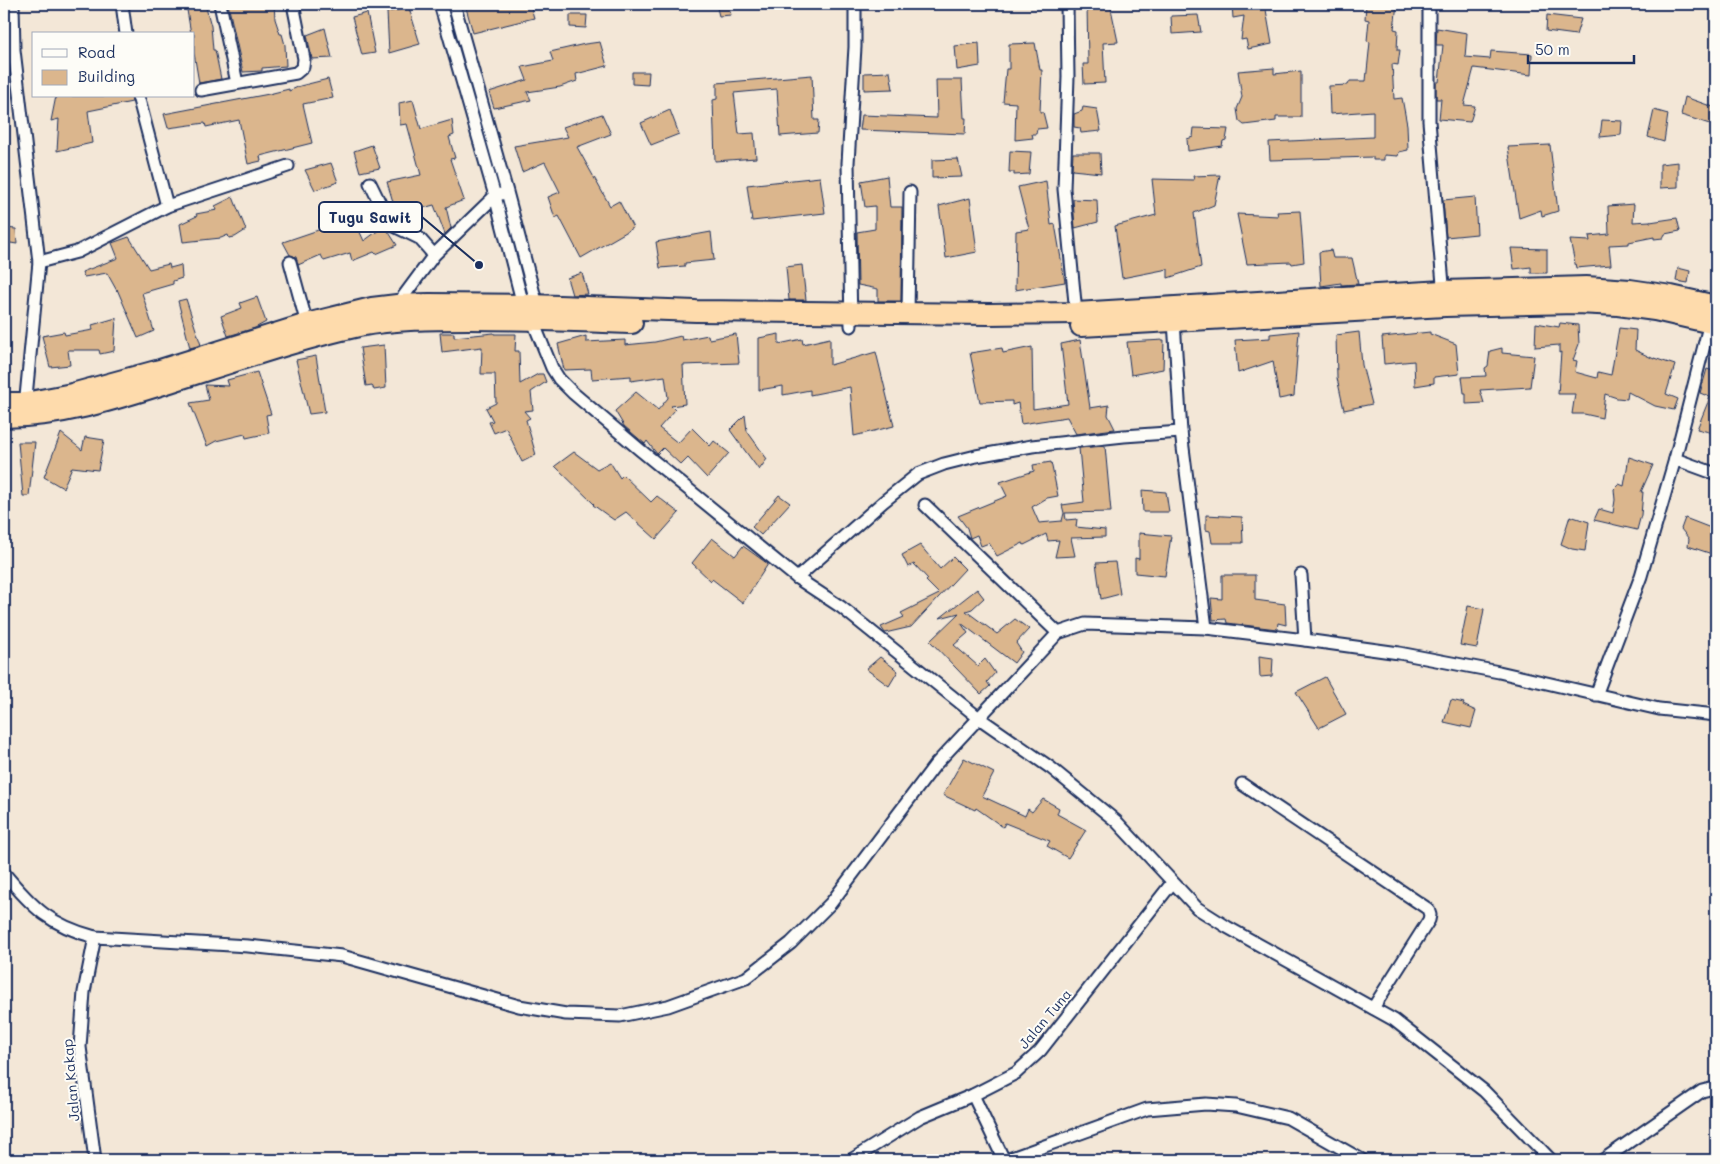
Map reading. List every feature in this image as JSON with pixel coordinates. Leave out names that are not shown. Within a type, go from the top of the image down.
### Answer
[{"type":"highway","points":[[4,416],[307,324],[364,310],[397,305],[531,310],[640,310],[1071,326],[1174,320],[1586,287],[1630,290],[1671,296],[1715,311]]},
{"type":"highway","points":[[851,319],[908,314],[1076,313],[1444,299]]},
{"type":"highway","points":[[4,403],[25,410],[105,402],[303,340],[361,326],[531,310]]},
{"type":"street","points":[[13,4],[14,50],[39,262],[25,410]]},
{"type":"street","points":[[122,4],[126,32]]},
{"type":"street","points":[[220,4],[237,83]]},
{"type":"street","points":[[201,90],[296,73],[303,67],[304,59],[294,4]]},
{"type":"street","points":[[440,4],[495,196],[531,310],[552,368],[559,379],[573,393],[797,578],[841,607],[979,718],[1051,768],[1116,821],[1197,908],[1227,927],[1394,1020],[1484,1091],[1551,1160]]},
{"type":"street","points":[[454,4],[507,192],[531,310]]},
{"type":"street","points":[[851,319],[848,163],[855,47],[855,4]]},
{"type":"street","points":[[1067,4],[1068,77],[1064,189],[1076,313]]},
{"type":"street","points":[[1429,4],[1429,121],[1444,299]]},
{"type":"street","points":[[139,98],[167,206]]},
{"type":"street","points":[[39,262],[77,252],[167,206],[288,166]]},
{"type":"street","points":[[370,184],[390,224],[420,238],[434,255]]},
{"type":"street","points":[[397,305],[434,255],[495,196],[507,192]]},
{"type":"street","points":[[908,314],[910,192]]},
{"type":"street","points":[[290,262],[307,324]]},
{"type":"street","points":[[1596,695],[1641,576],[1675,460],[1715,311]]},
{"type":"street","points":[[1174,320],[1181,432],[1206,628]]},
{"type":"street","points":[[797,578],[883,502],[918,474],[944,464],[1032,446],[1181,432]]},
{"type":"street","points":[[1675,460],[1716,474]]},
{"type":"street","points":[[925,505],[1058,633]]},
{"type":"street","points":[[1301,575],[1305,640]]},
{"type":"street","points":[[4,873],[32,906],[52,921],[76,932],[95,937],[248,946],[342,956],[519,1006],[566,1014],[620,1016],[668,1006],[746,978],[791,943],[830,903],[934,765],[1058,633],[1085,624],[1206,628],[1399,653],[1499,672],[1658,709],[1716,715]]},
{"type":"street","points":[[1242,784],[1428,909],[1429,920],[1373,1008]]},
{"type":"street","name":"Jalan Tuna","points":[[851,1160],[920,1116],[973,1095],[1016,1073],[1040,1051],[1172,883]]},
{"type":"street","name":"Jalan Kakap","points":[[95,937],[84,992],[80,1046],[95,1160]]},
{"type":"street","points":[[1603,1160],[1702,1091],[1716,1090]]},
{"type":"street","points":[[973,1095],[1005,1160],[1147,1109],[1206,1104],[1236,1106],[1288,1118],[1362,1160]]},
{"type":"building","points":[[186,4],[205,4],[211,26],[213,50],[215,50],[221,79],[199,83],[195,59],[195,32],[191,32]]},
{"type":"building","points":[[228,4],[274,4],[275,19],[285,45],[286,66],[262,68],[262,71],[243,72]]},
{"type":"building","points":[[465,4],[530,4],[534,18],[473,33]]},
{"type":"building","points":[[716,4],[728,4],[731,15],[719,16]]},
{"type":"building","points":[[1087,4],[1110,4],[1118,42],[1103,43],[1105,83],[1084,84],[1083,64],[1088,64]]},
{"type":"building","points":[[1232,4],[1265,4],[1272,44],[1248,49],[1246,39],[1241,40],[1244,16],[1233,18]]},
{"type":"building","points":[[1366,4],[1397,4],[1394,29],[1398,30],[1397,50],[1400,50],[1398,65],[1392,64],[1394,99],[1402,98],[1407,125],[1408,150],[1399,152],[1398,156],[1384,155],[1384,160],[1373,160],[1373,157],[1270,160],[1269,142],[1373,137],[1373,111],[1330,114],[1329,86],[1348,85],[1350,81],[1366,81],[1370,42],[1367,41],[1369,20],[1365,19]]},
{"type":"building","points":[[409,8],[420,44],[389,53],[387,12]]},
{"type":"building","points":[[367,13],[375,53],[362,55],[352,17]]},
{"type":"building","points":[[570,15],[587,15],[586,28],[570,27]]},
{"type":"building","points":[[1198,15],[1201,32],[1172,34],[1171,16]]},
{"type":"building","points":[[1547,15],[1581,19],[1576,35],[1546,31]]},
{"type":"building","points":[[325,28],[332,58],[312,59],[307,35]]},
{"type":"building","points":[[1437,28],[1467,33],[1465,57],[1490,59],[1491,51],[1532,54],[1531,75],[1474,68],[1464,105],[1475,106],[1470,122],[1439,119],[1441,99],[1436,99],[1436,82],[1439,82],[1443,45],[1436,45]]},
{"type":"building","points":[[600,42],[607,66],[576,74],[577,81],[560,87],[527,92],[531,100],[494,108],[489,92],[527,80],[522,67],[553,61],[550,52]]},
{"type":"building","points":[[979,43],[980,66],[957,70],[955,46]]},
{"type":"building","points":[[1035,43],[1040,70],[1042,70],[1040,112],[1043,112],[1047,128],[1037,129],[1036,134],[1032,134],[1033,138],[1015,140],[1016,103],[1003,102],[1006,69],[1009,69],[1009,44]]},
{"type":"building","points":[[1274,68],[1274,74],[1301,71],[1301,117],[1276,117],[1276,121],[1244,125],[1239,121],[1237,109],[1242,97],[1238,71]]},
{"type":"building","points":[[632,72],[649,72],[648,85],[632,84]]},
{"type":"building","points":[[890,72],[893,89],[864,90],[864,73]]},
{"type":"building","points":[[812,75],[814,120],[819,120],[818,133],[780,136],[777,89],[734,93],[739,134],[754,133],[756,158],[715,161],[713,100],[717,99],[717,83]]},
{"type":"building","points":[[328,79],[333,98],[303,104],[312,143],[260,156],[261,161],[248,164],[239,120],[206,127],[205,123],[168,128],[164,114],[289,89],[289,91],[300,86]]},
{"type":"building","points":[[936,80],[962,80],[964,118],[966,118],[965,134],[860,130],[862,115],[937,118]]},
{"type":"building","points":[[1685,97],[1716,108],[1716,126],[1681,115]]},
{"type":"building","points":[[56,98],[131,98],[132,102],[88,111],[92,143],[57,151],[59,119],[51,121]]},
{"type":"building","points":[[413,100],[421,129],[452,120],[454,135],[449,137],[455,158],[450,159],[464,200],[446,207],[451,228],[445,234],[434,205],[397,215],[387,182],[421,175],[407,124],[400,125],[399,103]]},
{"type":"building","points":[[1083,107],[1097,109],[1101,131],[1081,133],[1080,128],[1074,127],[1074,114],[1082,111]]},
{"type":"building","points":[[670,110],[679,134],[651,145],[641,123]]},
{"type":"building","points":[[1654,110],[1668,114],[1664,142],[1648,137]]},
{"type":"building","points":[[602,114],[611,134],[577,147],[610,206],[619,201],[633,228],[581,258],[559,216],[555,218],[548,197],[560,192],[545,162],[522,172],[514,146],[568,137],[563,127]]},
{"type":"building","points":[[1602,120],[1622,121],[1621,135],[1600,137]]},
{"type":"building","points":[[1194,128],[1228,129],[1226,140],[1223,141],[1222,146],[1188,151],[1187,139],[1193,137]]},
{"type":"building","points":[[372,145],[380,168],[360,172],[354,151]]},
{"type":"building","points":[[1550,145],[1558,211],[1542,216],[1541,210],[1519,218],[1508,147]]},
{"type":"building","points":[[1010,151],[1031,152],[1029,174],[1014,175],[1014,172],[1009,172]]},
{"type":"building","points":[[1073,153],[1100,153],[1101,173],[1072,170]]},
{"type":"building","points":[[958,159],[962,177],[932,178],[932,160]]},
{"type":"building","points":[[1678,162],[1678,187],[1660,188],[1660,164]]},
{"type":"building","points":[[331,163],[338,182],[315,190],[305,170]]},
{"type":"building","points":[[1220,175],[1214,205],[1194,213],[1201,267],[1168,278],[1168,269],[1122,278],[1115,226],[1156,215],[1152,179],[1194,180],[1193,176]]},
{"type":"building","points":[[887,176],[890,207],[902,207],[901,301],[878,301],[878,289],[858,285],[857,232],[875,229],[875,206],[865,207],[861,181]]},
{"type":"building","points":[[820,177],[825,213],[752,221],[747,185]]},
{"type":"building","points":[[1046,181],[1051,225],[1055,224],[1065,282],[1015,290],[1016,231],[1029,229],[1018,187]]},
{"type":"building","points":[[233,197],[246,230],[235,237],[229,238],[228,235],[221,238],[183,242],[180,224],[197,216],[196,214],[217,210],[215,206]]},
{"type":"building","points":[[1475,197],[1477,234],[1446,237],[1443,200]]},
{"type":"building","points":[[970,198],[977,252],[946,258],[939,206]]},
{"type":"building","points":[[1073,199],[1097,200],[1098,222],[1075,228]]},
{"type":"building","points":[[1634,204],[1633,222],[1650,222],[1677,218],[1680,231],[1665,234],[1663,238],[1654,239],[1654,237],[1629,242],[1629,244],[1609,245],[1611,265],[1576,268],[1570,240],[1590,241],[1589,236],[1609,234],[1608,206]]},
{"type":"building","points":[[1300,211],[1304,262],[1292,264],[1291,262],[1247,264],[1237,214],[1278,216],[1277,212]]},
{"type":"building","points":[[353,217],[364,241],[383,227],[397,245],[352,261],[350,253],[324,261],[321,255],[298,265],[296,257],[290,255],[283,242],[339,223],[338,221]]},
{"type":"building","points":[[4,228],[16,229],[17,244],[4,242]]},
{"type":"building","points":[[711,232],[714,260],[685,263],[685,266],[660,268],[656,242]]},
{"type":"building","points":[[129,237],[149,269],[169,264],[170,268],[181,265],[182,278],[173,281],[173,284],[142,293],[154,331],[138,338],[117,289],[117,291],[107,273],[84,277],[82,272],[118,258],[112,243]]},
{"type":"building","points":[[1511,248],[1547,249],[1547,273],[1531,273],[1531,267],[1514,269]]},
{"type":"building","points":[[1331,250],[1333,258],[1352,258],[1358,284],[1341,285],[1341,283],[1321,286],[1319,252]]},
{"type":"building","points":[[802,265],[806,300],[789,300],[786,267]]},
{"type":"building","points":[[1678,268],[1690,271],[1688,283],[1676,281]]},
{"type":"building","points":[[582,273],[588,294],[572,295],[567,278]]},
{"type":"building","points":[[257,297],[266,322],[255,328],[228,336],[221,316],[242,308],[240,303]]},
{"type":"building","points":[[186,299],[201,345],[190,348],[178,301]]},
{"type":"building","points":[[116,318],[114,351],[100,354],[99,350],[68,350],[70,365],[50,367],[42,336],[64,332],[65,335],[93,330],[92,325]]},
{"type":"building","points":[[1536,323],[1559,327],[1560,323],[1578,325],[1579,344],[1573,360],[1577,361],[1575,372],[1597,378],[1598,372],[1611,375],[1619,328],[1636,330],[1635,350],[1654,359],[1675,365],[1666,394],[1678,399],[1674,410],[1655,406],[1628,392],[1627,399],[1605,394],[1602,418],[1584,414],[1572,414],[1575,394],[1558,394],[1561,352],[1559,353],[1559,345],[1535,347]]},
{"type":"building","points":[[1299,331],[1294,396],[1279,399],[1273,361],[1238,373],[1235,340],[1270,338],[1270,334]]},
{"type":"building","points":[[1359,332],[1362,365],[1372,404],[1344,410],[1337,378],[1336,335]]},
{"type":"building","points":[[1430,332],[1430,334],[1456,344],[1459,374],[1434,377],[1434,383],[1415,386],[1414,361],[1384,364],[1382,337]]},
{"type":"building","points":[[440,333],[454,333],[454,337],[494,333],[516,334],[515,351],[519,351],[520,384],[538,374],[543,374],[546,382],[531,392],[533,410],[524,411],[530,418],[526,420],[536,455],[522,462],[506,428],[494,433],[489,422],[493,421],[486,408],[496,403],[495,374],[481,374],[482,347],[442,352]]},
{"type":"building","points":[[736,334],[739,363],[683,365],[685,404],[671,406],[675,410],[659,428],[678,443],[692,428],[710,446],[714,441],[729,453],[707,478],[688,458],[681,465],[663,448],[657,454],[647,441],[645,444],[624,426],[615,411],[636,392],[658,410],[668,398],[665,376],[631,381],[631,376],[592,379],[591,369],[564,370],[558,344],[586,336],[586,342],[625,340],[625,345],[655,342],[681,336],[682,340],[708,335],[709,339]]},
{"type":"building","points":[[779,334],[779,344],[802,339],[803,344],[830,338],[830,365],[876,352],[894,426],[854,436],[850,387],[810,395],[810,390],[783,395],[783,386],[759,390],[759,338]]},
{"type":"building","points":[[1080,340],[1090,408],[1109,405],[1108,415],[1115,429],[1076,434],[1067,417],[1021,424],[1018,403],[1012,405],[1012,401],[980,402],[970,353],[1002,348],[1003,353],[1032,347],[1033,409],[1068,404],[1061,344]]},
{"type":"building","points":[[1164,340],[1163,369],[1131,375],[1127,342]]},
{"type":"building","points":[[384,345],[386,388],[374,390],[372,385],[366,386],[360,348]]},
{"type":"building","points":[[1502,348],[1502,353],[1534,356],[1530,387],[1480,390],[1484,403],[1466,404],[1466,393],[1464,393],[1462,377],[1486,376],[1485,368],[1488,366],[1490,351]]},
{"type":"building","points":[[316,356],[325,412],[309,414],[296,360]]},
{"type":"building","points":[[1707,369],[1716,372],[1716,424],[1713,433],[1697,429],[1710,397],[1700,393]]},
{"type":"building","points":[[257,372],[271,414],[266,415],[269,433],[246,438],[245,434],[216,441],[207,446],[190,403],[209,400],[205,385],[229,386],[227,380]]},
{"type":"building","points":[[745,415],[747,431],[767,459],[759,470],[730,430]]},
{"type":"building","points":[[61,433],[82,450],[85,437],[104,440],[98,470],[72,467],[63,488],[44,477]]},
{"type":"building","points":[[18,442],[35,442],[29,496],[23,496]]},
{"type":"building","points":[[1105,446],[1111,512],[1065,513],[1066,520],[1077,519],[1076,527],[1105,530],[1105,537],[1071,538],[1075,556],[1055,557],[1059,540],[1048,541],[1046,534],[997,556],[989,543],[981,546],[977,535],[970,538],[967,528],[958,516],[1007,496],[1000,482],[1034,471],[1033,465],[1051,462],[1058,496],[1047,498],[1032,507],[1039,523],[1062,521],[1064,513],[1062,505],[1084,502],[1079,448]]},
{"type":"building","points":[[574,452],[597,469],[610,462],[620,478],[623,475],[651,502],[657,496],[679,513],[656,539],[626,512],[614,520],[593,505],[555,466]]},
{"type":"building","points":[[1629,457],[1653,465],[1641,492],[1643,492],[1641,515],[1637,530],[1594,520],[1599,509],[1613,513],[1614,489],[1619,484],[1624,486]]},
{"type":"building","points":[[1142,490],[1166,492],[1169,512],[1143,512]]},
{"type":"building","points":[[779,495],[790,503],[761,535],[752,527]]},
{"type":"building","points":[[1206,515],[1242,517],[1243,543],[1212,543],[1210,531],[1206,530]]},
{"type":"building","points":[[1570,516],[1589,522],[1585,551],[1572,549],[1561,544]]},
{"type":"building","points":[[1685,518],[1716,530],[1716,543],[1712,554],[1688,546],[1689,539],[1681,529]]},
{"type":"building","points":[[1139,533],[1171,536],[1165,576],[1135,573],[1135,558],[1139,559]]},
{"type":"building","points":[[712,538],[735,556],[743,546],[768,564],[743,603],[712,579],[711,581],[692,563]]},
{"type":"building","points":[[920,545],[940,569],[953,557],[965,569],[911,627],[885,633],[881,627],[904,617],[901,613],[939,594],[926,581],[928,579],[914,564],[908,567],[902,555]]},
{"type":"building","points":[[1115,562],[1120,594],[1101,599],[1096,563]]},
{"type":"building","points":[[1222,575],[1255,575],[1255,600],[1285,604],[1286,625],[1278,623],[1277,629],[1227,623],[1226,619],[1213,620],[1211,598],[1222,599]]},
{"type":"building","points":[[977,589],[984,598],[972,609],[966,611],[997,634],[1015,619],[1029,629],[1016,643],[1022,652],[1014,663],[961,623],[968,633],[954,645],[978,666],[985,659],[995,673],[987,682],[990,686],[981,694],[930,641],[959,613],[940,618]]},
{"type":"building","points":[[1468,606],[1484,609],[1477,648],[1460,645]]},
{"type":"building","points":[[1259,656],[1273,658],[1272,676],[1260,677]]},
{"type":"building","points":[[880,657],[898,671],[889,686],[866,669]]},
{"type":"building","points":[[1325,677],[1346,714],[1319,728],[1296,692]]},
{"type":"building","points":[[1451,700],[1464,703],[1463,705],[1476,711],[1471,728],[1444,722]]},
{"type":"building","points":[[964,758],[994,773],[982,796],[1025,816],[1028,809],[1032,812],[1043,799],[1059,808],[1057,814],[1086,830],[1068,858],[1047,846],[1050,841],[1005,823],[1003,827],[976,808],[975,810],[943,795]]},
{"type":"place","name":"Tugu Sawit","points":[[479,265]]}]
